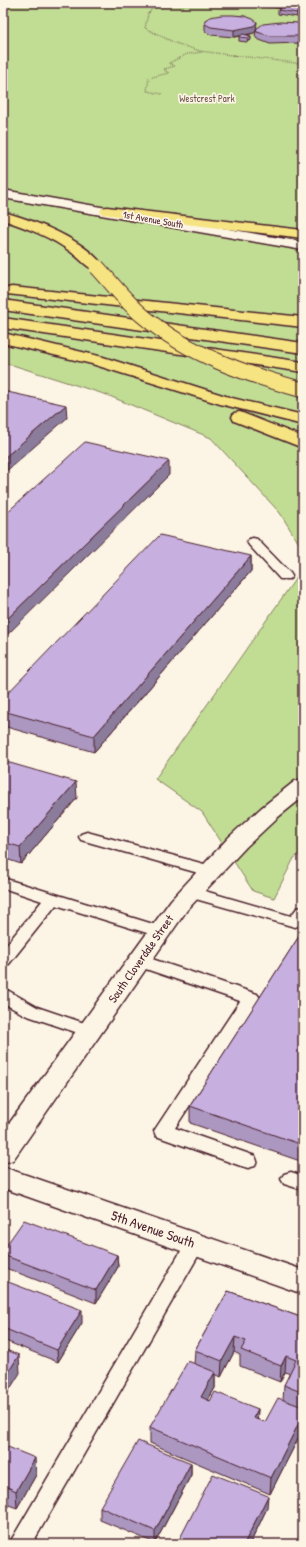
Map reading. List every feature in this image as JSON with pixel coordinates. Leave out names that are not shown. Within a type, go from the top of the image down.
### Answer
[{"type":"highway","points":[[106,211],[303,234]]},
{"type":"highway","points":[[3,216],[48,232],[84,254],[142,315],[167,334],[201,354],[271,381],[303,390]]},
{"type":"highway","points":[[3,290],[303,322]]},
{"type":"highway","points":[[3,305],[303,348]]},
{"type":"highway","points":[[3,323],[303,367]]},
{"type":"highway","points":[[3,338],[67,352],[260,410],[303,420]]},
{"type":"highway","points":[[135,373],[303,443]]},
{"type":"main road","name":"1st Avenue South","points":[[3,194],[303,246]]},
{"type":"main road","name":"South Cloverdale Street","points":[[3,1153],[160,932],[191,892],[209,871],[252,828],[284,800],[303,786]]},
{"type":"main road","name":"5th Avenue South","points":[[3,1177],[303,1282]]},
{"type":"lane","points":[[262,3],[303,8]]},
{"type":"lane","points":[[254,542],[285,576]]},
{"type":"lane","points":[[87,837],[209,871]]},
{"type":"lane","points":[[3,883],[160,932]]},
{"type":"lane","points":[[191,892],[295,922],[303,912]]},
{"type":"lane","points":[[3,960],[52,899]]},
{"type":"lane","points":[[140,961],[251,998],[163,1131],[248,1161]]},
{"type":"lane","points":[[3,995],[31,1011],[90,1031]]},
{"type":"lane","points":[[20,1544],[195,1244]]},
{"type":"path","points":[[157,3],[153,5],[144,20],[145,28],[175,43],[206,52],[303,64]]},
{"type":"path","points":[[162,94],[147,91],[149,78],[168,72],[164,69],[174,66],[169,63],[187,54],[206,52]]},
{"type":"green space","name":"Westcrest Park","points":[[3,3],[303,3],[303,550],[280,513],[211,438],[107,395],[3,362]]},
{"type":"green space","points":[[303,568],[303,852],[294,858],[274,898],[253,891],[202,812],[155,779]]},
{"type":"building","points":[[284,6],[303,9],[297,13],[278,10]]},
{"type":"building","points":[[221,15],[245,16],[257,22],[254,26],[234,30],[211,27],[205,24],[205,20],[210,17]]},
{"type":"building","points":[[280,22],[299,23],[303,25],[303,35],[271,36],[257,32],[256,29],[263,24]]},
{"type":"building","points":[[243,34],[251,36],[248,38],[239,37]]},
{"type":"building","points":[[3,391],[66,405],[3,459]]},
{"type":"building","points":[[85,442],[169,461],[3,623],[3,516]]},
{"type":"building","points":[[160,535],[251,556],[94,736],[3,711],[3,698]]},
{"type":"building","points":[[3,761],[76,782],[20,847],[3,842]]},
{"type":"building","points":[[303,930],[303,1145],[190,1106]]},
{"type":"building","points":[[24,1220],[117,1255],[96,1290],[3,1255],[3,1250]]},
{"type":"building","points":[[3,1280],[82,1310],[57,1350],[3,1328]]},
{"type":"building","points":[[228,1291],[303,1318],[303,1393],[284,1385],[296,1360],[286,1356],[281,1366],[241,1350],[246,1341],[235,1337],[222,1361],[195,1350]]},
{"type":"building","points":[[3,1349],[19,1355],[3,1381]]},
{"type":"building","points":[[188,1361],[215,1372],[201,1397],[210,1401],[215,1392],[258,1409],[253,1418],[265,1422],[278,1398],[303,1407],[303,1415],[271,1478],[150,1427]]},
{"type":"building","points":[[138,1441],[191,1463],[155,1531],[100,1507]]},
{"type":"building","points":[[3,1445],[35,1458],[16,1491],[5,1486],[3,1490]]},
{"type":"building","points":[[213,1474],[268,1496],[244,1544],[187,1544],[179,1540]]}]
